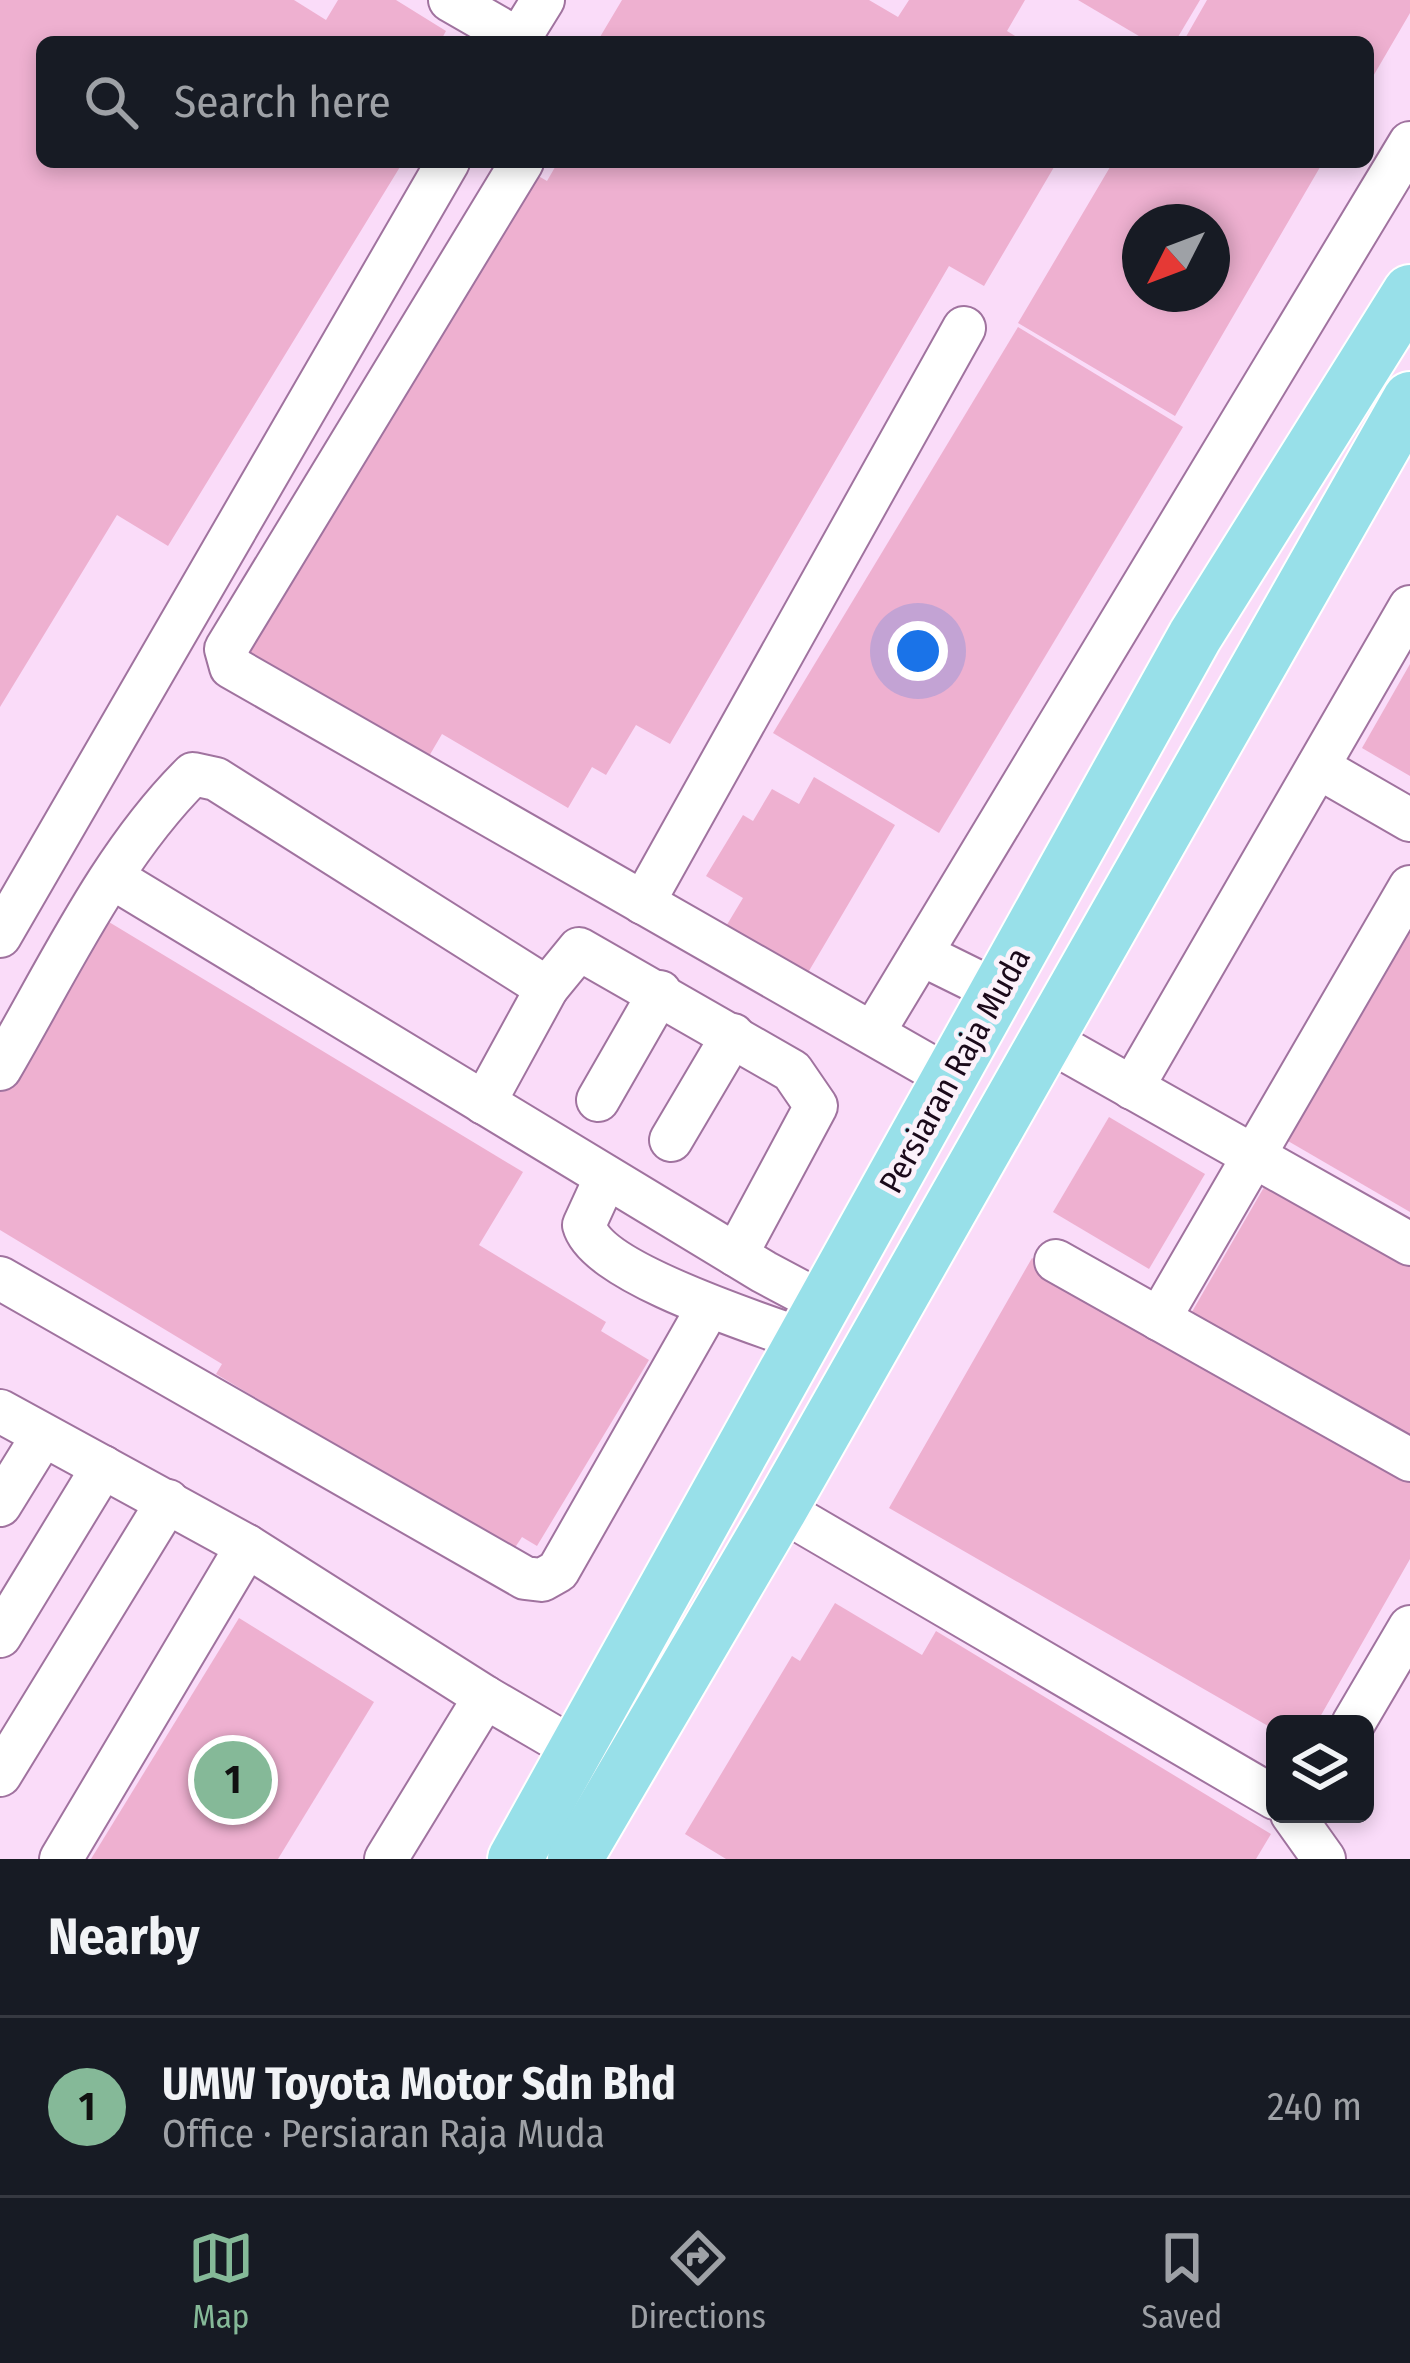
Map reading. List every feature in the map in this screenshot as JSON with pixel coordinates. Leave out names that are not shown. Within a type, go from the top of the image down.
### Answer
[{"type":"main road","name":"Persiaran Raja Muda","points":[[515,1859],[1195,636],[1410,292]]},
{"type":"main road","name":"Persiaran Raja Muda","points":[[586,1855],[1410,399]]},
{"type":"lane","points":[[450,0],[511,36]]},
{"type":"lane","points":[[523,36],[543,0]]},
{"type":"lane","points":[[873,1033],[1410,143]]},
{"type":"lane","points":[[0,936],[445,168]]},
{"type":"lane","points":[[518,168],[226,650],[231,667],[950,1078]]},
{"type":"lane","points":[[643,903],[964,328]]},
{"type":"lane","points":[[1132,1088],[1410,607]]},
{"type":"lane","points":[[1318,767],[1410,820]]},
{"type":"lane","points":[[0,1069],[113,878],[166,800],[193,774],[215,779],[547,988]]},
{"type":"lane","points":[[113,878],[736,1255],[814,1322]]},
{"type":"lane","points":[[1159,1318],[1410,887]]},
{"type":"lane","points":[[484,1103],[547,988],[579,949],[733,1035],[792,1071],[816,1106],[736,1255]]},
{"type":"lane","points":[[921,954],[998,992]]},
{"type":"lane","points":[[598,1100],[660,992]]},
{"type":"lane","points":[[671,1140],[733,1035]]},
{"type":"lane","points":[[1046,1040],[1410,1244]]},
{"type":"lane","points":[[606,1177],[584,1225],[601,1251],[709,1306],[814,1322]]},
{"type":"lane","points":[[1056,1261],[1410,1460]]},
{"type":"lane","points":[[0,1278],[525,1578],[542,1580],[558,1571],[709,1306]]},
{"type":"lane","points":[[0,1411],[247,1546],[576,1750]]},
{"type":"lane","points":[[0,1505],[42,1437]]},
{"type":"lane","points":[[0,1636],[103,1467]]},
{"type":"lane","points":[[0,1775],[168,1502]]},
{"type":"lane","points":[[780,1510],[1266,1793]]},
{"type":"lane","points":[[61,1859],[247,1546]]},
{"type":"lane","points":[[1357,1715],[1410,1628]]},
{"type":"lane","points":[[386,1859],[484,1697]]},
{"type":"lane","points":[[1298,1823],[1324,1859]]},
{"type":"building","points":[[0,0],[294,0],[326,20],[338,0],[396,0],[446,31],[443,36],[36,36],[36,168],[399,168],[168,546],[117,515],[0,707]]},
{"type":"building","points":[[622,0],[869,0],[898,17],[909,0],[1025,0],[1007,31],[1015,36],[601,36]]},
{"type":"building","points":[[1078,0],[1200,0],[1179,36],[1139,36]]},
{"type":"building","points":[[1207,0],[1410,0],[1410,13],[1374,75],[1374,36],[1186,36]]},
{"type":"building","points":[[555,168],[1053,168],[984,286],[949,266],[670,744],[636,725],[606,775],[592,767],[568,808],[442,734],[418,775],[237,668],[528,170],[547,181]]},
{"type":"building","points":[[1109,168],[1320,168],[1175,416],[1018,323]]},
{"type":"building","points":[[1018,327],[1183,427],[939,833],[773,733]]},
{"type":"building","points":[[1410,664],[1410,776],[1362,748]]},
{"type":"building","points":[[814,777],[895,825],[806,976],[725,928],[743,898],[706,876],[743,815],[753,821],[772,789],[799,804]]},
{"type":"building","points":[[99,916],[523,1172],[479,1245],[606,1322],[601,1331],[649,1360],[537,1546],[522,1537],[512,1552],[216,1374],[222,1364],[0,1230],[0,1082]]},
{"type":"building","points":[[1410,932],[1410,1212],[1288,1141]]},
{"type":"building","points":[[1109,1117],[1205,1174],[1149,1269],[1053,1212]]},
{"type":"building","points":[[1267,1182],[1410,1266],[1410,1447],[1189,1317]]},
{"type":"building","points":[[1032,1258],[1410,1475],[1410,1559],[1321,1715],[1266,1715],[1266,1725],[889,1508]]},
{"type":"building","points":[[835,1603],[922,1655],[936,1631],[1271,1834],[1256,1859],[726,1859],[685,1834],[792,1656],[800,1661]]},
{"type":"building","points":[[239,1618],[374,1702],[278,1859],[91,1859]]},
{"type":"place","name":"UMW Toyota Motor Sdn Bhd","points":[[233,1780]]}]
